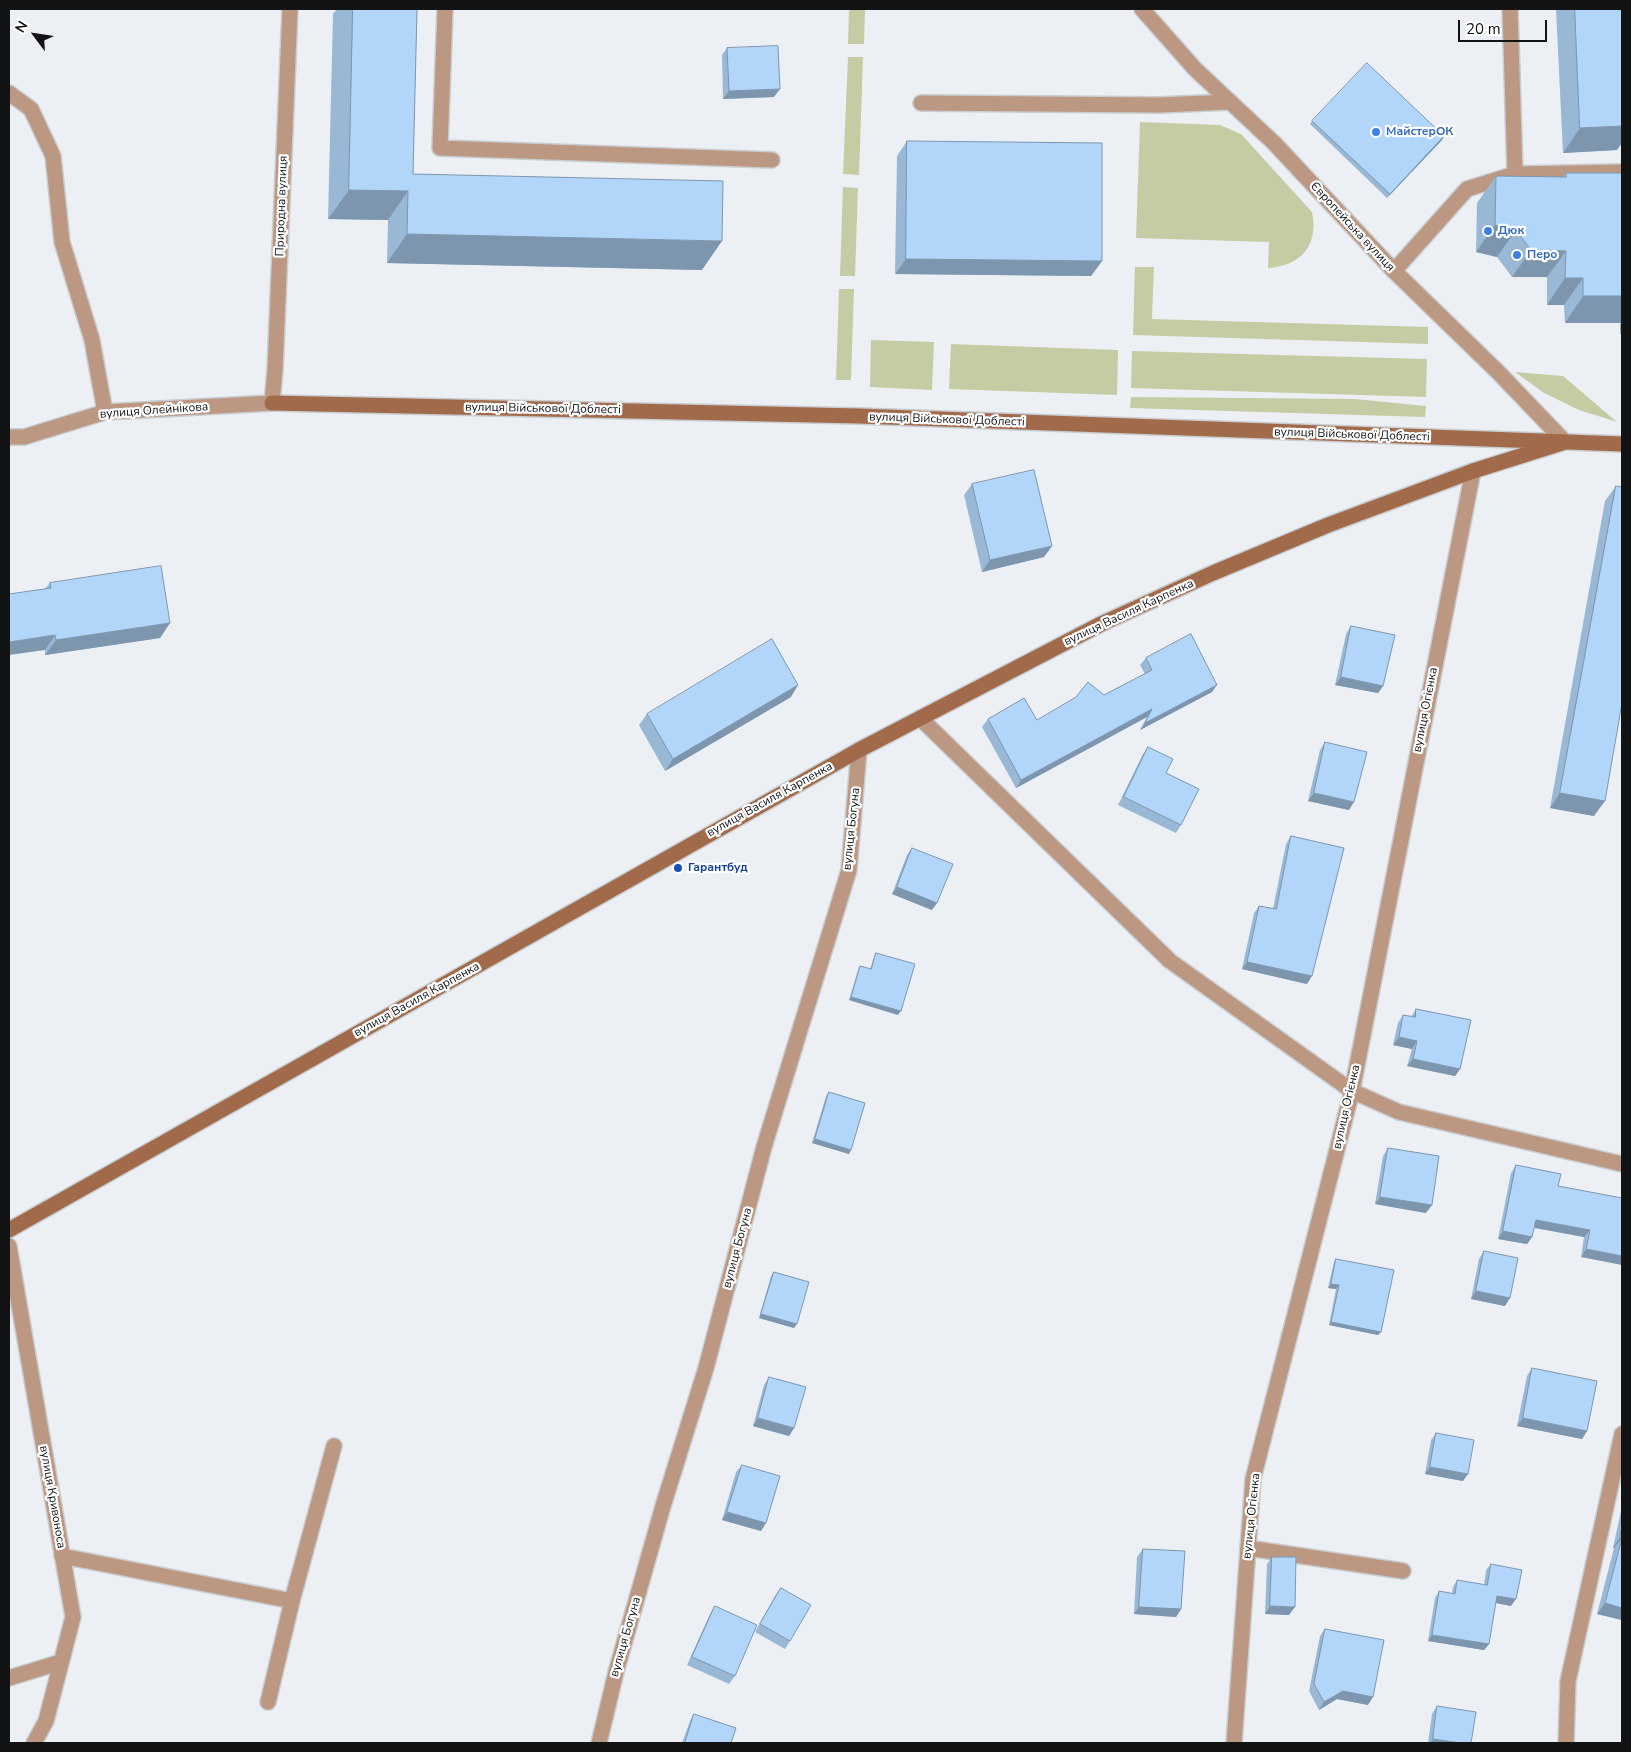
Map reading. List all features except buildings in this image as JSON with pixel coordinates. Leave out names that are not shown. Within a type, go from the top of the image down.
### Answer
[{"type":"street","name":"Природна вулиця","points":[[272,403],[290,9]]},
{"type":"street","points":[[445,9],[440,148],[772,160]]},
{"type":"street","name":"Європейська вулиця","points":[[1142,9],[1195,69],[1274,143],[1394,271],[1499,372],[1565,442]]},
{"type":"street","points":[[1510,9],[1514,174]]},
{"type":"street","points":[[9,93],[30,109],[53,156],[62,242],[92,340],[105,412]]},
{"type":"street","points":[[921,103],[1158,105],[1230,102]]},
{"type":"street","points":[[1394,271],[1467,189],[1514,174],[1622,172]]},
{"type":"street","name":"вулиця Олейнікова","points":[[9,437],[24,437],[105,412],[272,403]]},
{"type":"street","name":"вулиця Військової Доблесті","points":[[272,403],[859,416],[1622,444]]},
{"type":"street","name":"вулиця Василя Карпенка","points":[[9,1230],[859,750],[1103,623],[1213,573],[1328,525],[1473,471],[1565,442]]},
{"type":"street","name":"вулиця Огієнка","points":[[1234,1743],[1254,1479],[1352,1091],[1473,471]]},
{"type":"street","points":[[920,718],[1170,961],[1352,1091],[1399,1112],[1622,1164]]},
{"type":"street","name":"вулиця Богуна","points":[[599,1743],[619,1663],[706,1368],[764,1147],[849,870],[859,750]]},
{"type":"street","name":"вулиця Кривоноса","points":[[9,1246],[73,1617],[46,1721],[34,1743]]},
{"type":"street","points":[[1566,1743],[1568,1681],[1622,1434]]},
{"type":"street","points":[[268,1702],[292,1601],[334,1446]]},
{"type":"street","points":[[1248,1548],[1403,1571]]},
{"type":"street","points":[[62,1556],[292,1601]]},
{"type":"street","points":[[9,1678],[61,1662]]},
{"type":"green space","points":[[849,9],[865,9],[864,44],[848,44]]},
{"type":"green space","points":[[848,57],[863,57],[859,175],[843,174]]},
{"type":"green space","points":[[1140,122],[1220,125],[1241,134],[1312,212],[1313,234],[1305,252],[1290,263],[1268,268],[1269,242],[1136,238]]},
{"type":"green space","points":[[843,187],[858,188],[855,276],[840,276]]},
{"type":"green space","points":[[1135,267],[1154,267],[1152,319],[1428,327],[1428,344],[1133,335]]},
{"type":"green space","points":[[839,289],[854,289],[851,380],[836,380]]},
{"type":"green space","points":[[871,340],[934,342],[932,390],[870,387]]},
{"type":"green space","points":[[951,344],[1118,350],[1117,395],[949,389]]},
{"type":"green space","points":[[1132,351],[1427,359],[1426,397],[1131,388]]},
{"type":"green space","points":[[1515,372],[1563,376],[1617,422],[1579,410],[1544,393]]},
{"type":"green space","points":[[1131,397],[1355,399],[1426,406],[1425,417],[1130,408]]},
{"type":"place","name":"МайстерОК","points":[[1376,132]]},
{"type":"place","name":"Дюк","points":[[1488,231]]},
{"type":"place","name":"Перо","points":[[1517,255]]},
{"type":"place","name":"Гарантбуд","points":[[678,868]]}]
